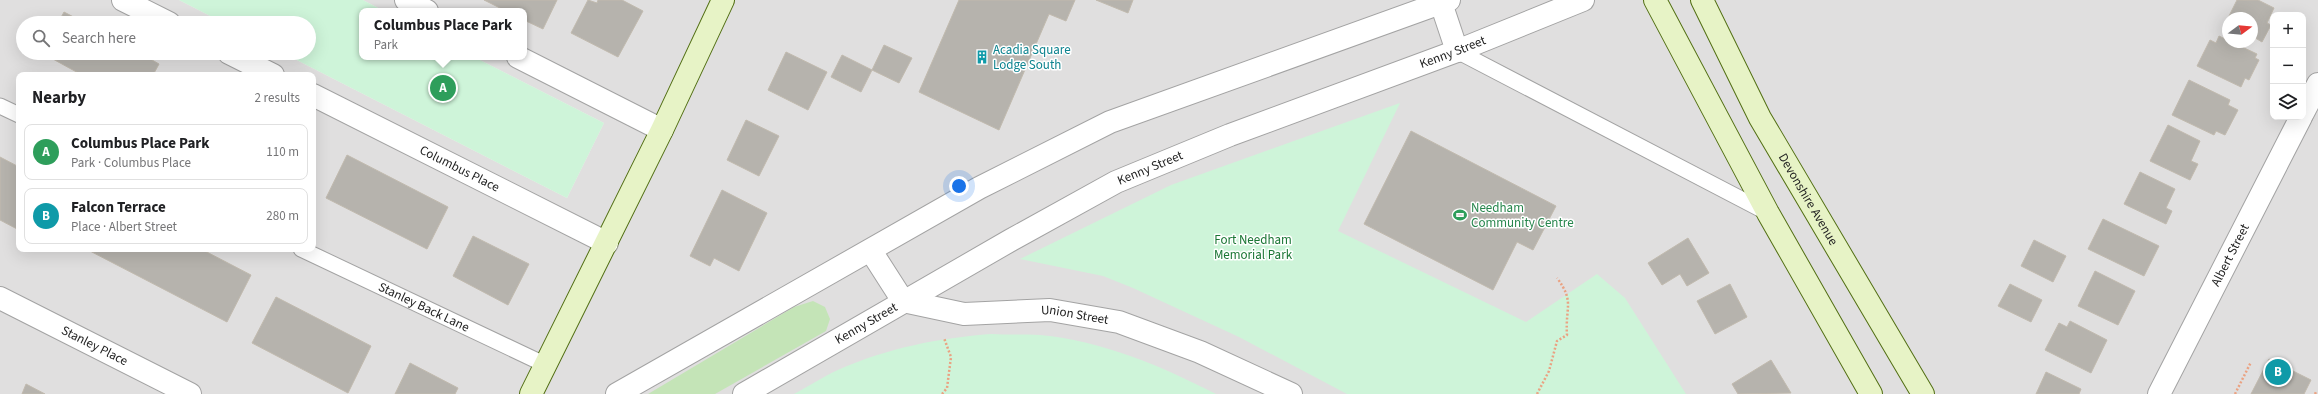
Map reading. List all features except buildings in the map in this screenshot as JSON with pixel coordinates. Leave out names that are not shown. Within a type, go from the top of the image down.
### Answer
[{"type":"street","points":[[123,0],[155,16]]},
{"type":"street","points":[[406,0],[421,8]]},
{"type":"street","points":[[531,394],[662,130],[723,0]]},
{"type":"street","name":"Kenny Street","points":[[744,394],[904,301],[1116,182],[1230,135],[1457,51],[1583,0]]},
{"type":"street","points":[[1655,0],[1768,214],[1871,394]]},
{"type":"street","name":"Devonshire Avenue","points":[[1702,0],[1760,118],[1923,394]]},
{"type":"street","points":[[617,394],[871,251],[979,188],[1110,122],[1444,1],[1457,51]]},
{"type":"street","points":[[243,60],[266,72]]},
{"type":"street","points":[[524,60],[662,130]]},
{"type":"street","points":[[2306,107],[2318,84]]},
{"type":"street","name":"Columbus Place","points":[[316,96],[607,242]]},
{"type":"street","name":"Albert Street","points":[[2159,394],[2299,120]]},
{"type":"street","points":[[871,251],[904,301]]},
{"type":"street","name":"Stanley Place","points":[[0,298],[190,394]]},
{"type":"street","name":"Union Street","points":[[904,301],[964,314],[1050,310],[1119,322],[1200,352],[1291,394]]},
{"type":"lane","points":[[1457,51],[1768,214]]},
{"type":"lane","points":[[0,106],[16,114]]},
{"type":"lane","name":"Stanley Back Lane","points":[[307,252],[546,365]]},
{"type":"path","points":[[1537,394],[1549,371],[1557,341],[1567,335],[1566,320],[1569,299],[1567,291],[1557,278]]},
{"type":"path","points":[[942,333],[951,357],[947,388],[942,394]]},
{"type":"path","points":[[2235,394],[2251,362]]},
{"type":"shaded area","points":[[0,0],[179,0],[210,16],[16,16],[16,60],[297,60],[567,198],[604,123],[480,60],[527,60],[527,8],[378,8],[363,0],[2318,0],[2318,394],[0,394]]},
{"type":"green space","points":[[179,0],[363,0],[378,8],[359,8],[359,60],[480,60],[604,123],[567,198],[297,60],[316,60],[316,16],[210,16]]},
{"type":"green space","name":"Fort Needham Memorial Park","points":[[1400,103],[1338,231],[1526,322],[1597,274],[1625,298],[1686,394],[1347,394],[1239,337],[1133,288],[1103,276],[1020,259],[1171,185]]},
{"type":"green space","points":[[813,301],[825,307],[830,319],[826,331],[715,394],[648,394],[794,307]]},
{"type":"green space","points":[[991,334],[1040,335],[1063,338],[1109,349],[1153,365],[1216,394],[794,394],[834,372],[877,355],[933,341]]},
{"type":"place","name":"Acadia Square Lodge South","points":[[982,57]]},
{"type":"place","name":"Columbus Place Park","points":[[443,88]]},
{"type":"place","name":"Needham Community Centre","points":[[1460,215]]},
{"type":"place","name":"Falcon Terrace","points":[[2278,372]]}]
